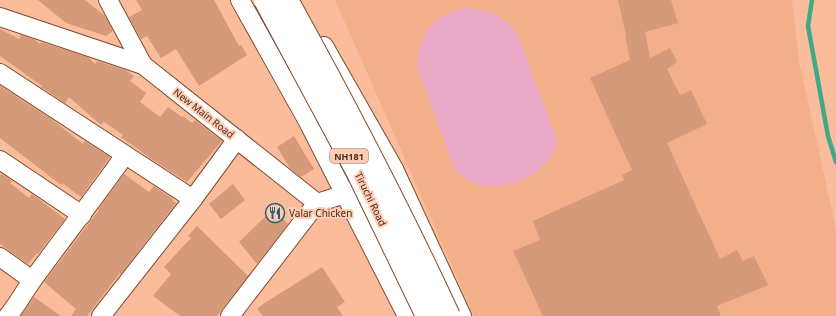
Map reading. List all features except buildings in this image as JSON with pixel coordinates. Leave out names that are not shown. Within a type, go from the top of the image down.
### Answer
[{"type":"highway","name":"Tiruchi Road","points":[[265,0],[357,171],[427,316]]},
{"type":"highway","name":"Tiruchi Road","points":[[287,0],[333,83],[372,159],[449,316]]},
{"type":"street","points":[[108,0],[143,65]]},
{"type":"street","points":[[240,0],[307,120],[407,316]]},
{"type":"street","points":[[298,0],[394,169],[462,316]]},
{"type":"street","name":"New Main Road","points":[[0,17],[143,65],[317,202]]},
{"type":"street","points":[[0,73],[193,199]]},
{"type":"street","points":[[101,316],[193,199],[237,139]]},
{"type":"street","points":[[8,316],[18,304],[32,280],[82,215],[125,155]]},
{"type":"street","points":[[0,160],[82,215]]},
{"type":"street","points":[[230,316],[317,202],[345,194],[394,169]]},
{"type":"street","points":[[0,257],[32,280]]},
{"type":"shaded area","points":[[335,0],[792,0],[799,61],[836,229],[836,316],[474,316]]},
{"type":"shaded area","points":[[462,8],[480,10],[495,14],[508,23],[519,38],[558,143],[550,160],[535,173],[517,183],[499,186],[481,186],[469,181],[455,170],[417,67],[419,49],[426,31],[434,22],[445,15]]},
{"type":"waterway","points":[[812,0],[808,26],[828,136],[836,162]]},
{"type":"place","name":"Valar Chicken","points":[[275,213]]}]
